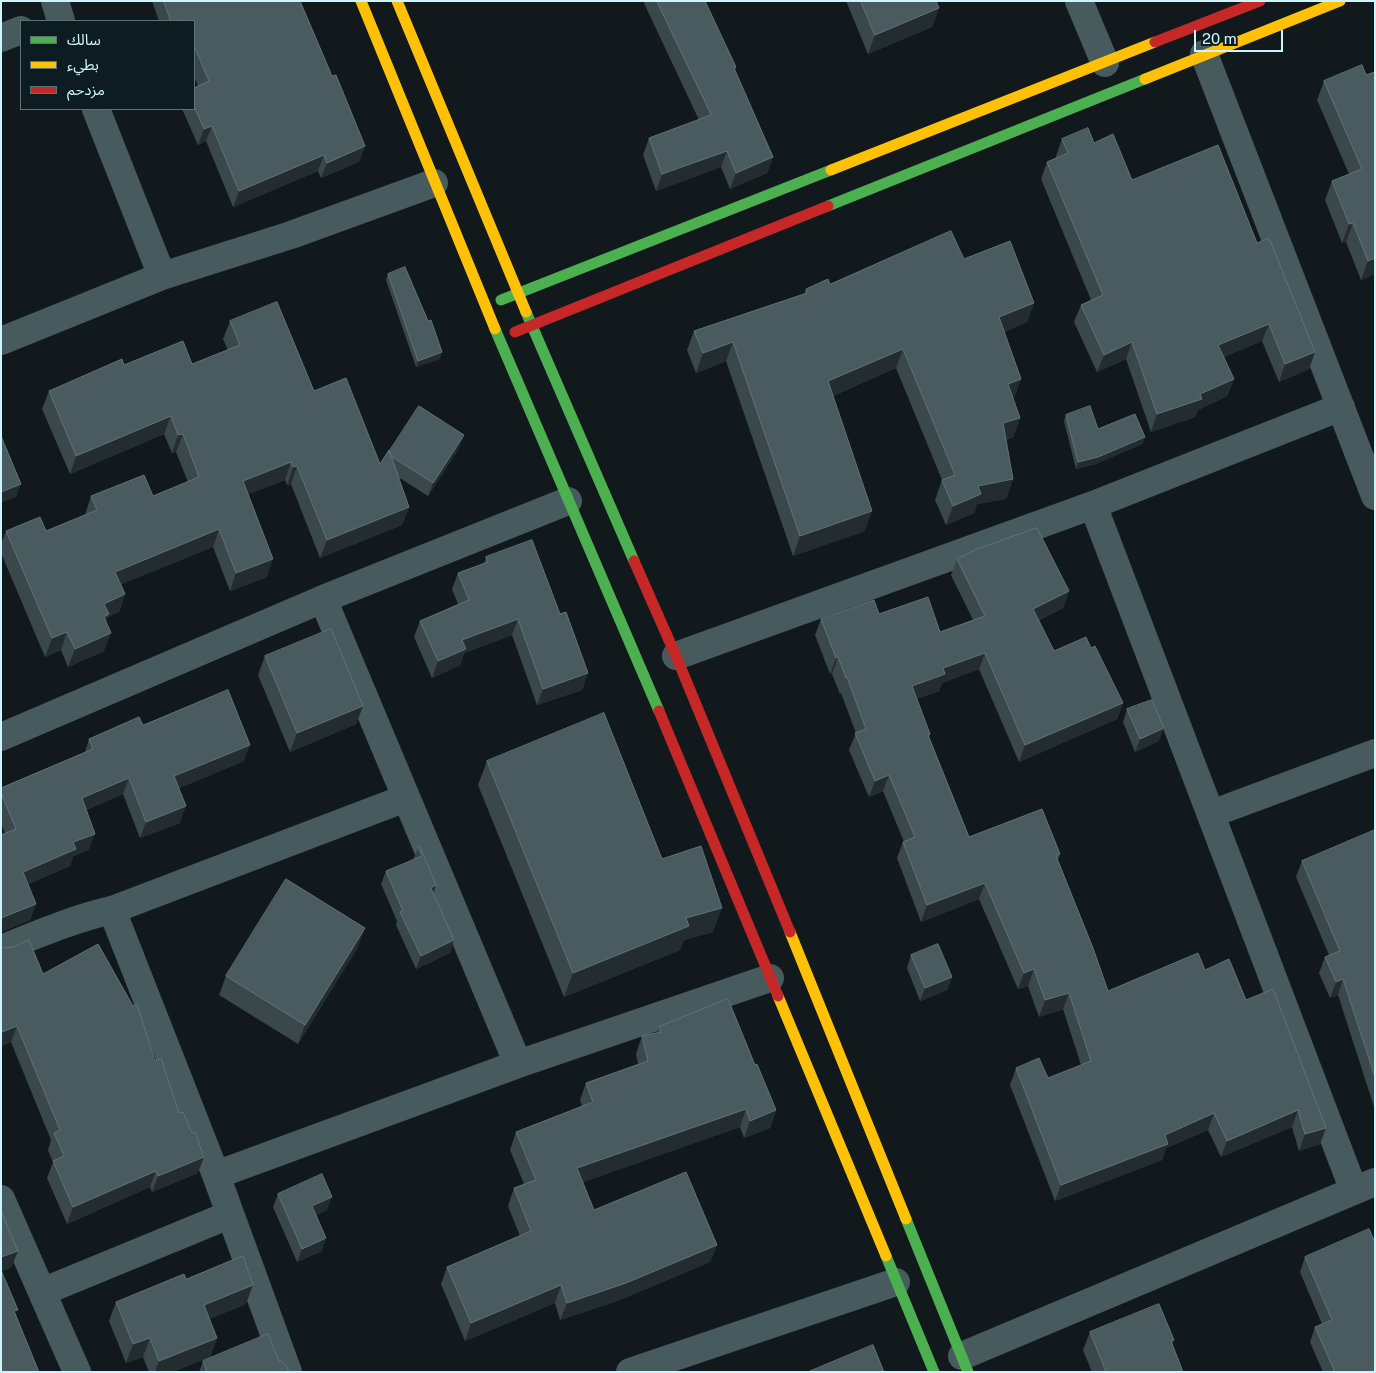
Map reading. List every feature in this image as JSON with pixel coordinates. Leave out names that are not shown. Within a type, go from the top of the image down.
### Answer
[{"type":"street","points":[[361,1],[434,183],[568,501],[641,668],[934,1372]]},
{"type":"street","points":[[397,1],[518,294],[676,656],[802,960],[965,1364],[1365,1186],[1211,814],[1092,505]]},
{"type":"street","points":[[1079,1],[1105,63]]},
{"type":"street","points":[[487,306],[1260,1]]},
{"type":"street","points":[[499,338],[1340,1]]},
{"type":"street","points":[[1,38],[20,30]]},
{"type":"street","points":[[1204,54],[1375,496]]},
{"type":"street","points":[[96,110],[162,276]]},
{"type":"street","points":[[1,341],[162,276],[292,235],[434,183]]},
{"type":"street","points":[[676,656],[1092,505],[1341,407]]},
{"type":"street","points":[[3,732],[323,599],[568,501]]},
{"type":"street","points":[[323,599],[518,1064]]},
{"type":"street","points":[[1211,814],[1375,753]]},
{"type":"street","points":[[1,949],[59,925],[85,916],[112,910],[406,798]]},
{"type":"street","points":[[112,910],[216,1175],[229,1215],[288,1372]]},
{"type":"street","points":[[216,1175],[518,1064],[770,978]]},
{"type":"street","points":[[1,1199],[77,1372]]},
{"type":"street","points":[[42,1292],[229,1215]]},
{"type":"street","points":[[630,1372],[896,1282]]},
{"type":"building","points":[[164,1],[300,1],[332,76],[336,75],[365,146],[327,163],[324,155],[239,191],[212,126],[204,129],[195,108],[195,88],[209,81],[195,48],[195,20],[171,20]]},
{"type":"building","points":[[657,1],[705,1],[736,67],[734,68],[773,157],[736,173],[727,151],[662,174],[649,138],[711,115]]},
{"type":"building","points":[[861,1],[936,1],[939,8],[875,35]]},
{"type":"building","points":[[1362,65],[1366,75],[1375,72],[1375,258],[1368,261],[1353,223],[1349,224],[1332,181],[1362,169],[1324,81]]},
{"type":"building","points":[[1088,128],[1094,143],[1113,134],[1132,180],[1218,145],[1257,243],[1269,238],[1315,352],[1285,364],[1269,324],[1218,345],[1234,379],[1200,394],[1202,399],[1157,414],[1132,342],[1104,355],[1081,305],[1103,295],[1047,162],[1068,153],[1062,139]]},
{"type":"building","points":[[951,231],[964,259],[1010,241],[1034,303],[999,317],[1021,379],[1008,384],[1020,418],[1003,423],[1013,479],[978,486],[981,494],[953,506],[942,480],[955,475],[903,349],[828,381],[872,511],[800,536],[733,342],[703,353],[694,331],[807,293],[806,289],[828,279],[830,284]]},
{"type":"building","points":[[405,267],[428,321],[431,320],[442,352],[418,361],[388,274]]},
{"type":"building","points":[[277,302],[314,391],[346,378],[380,464],[389,450],[409,507],[327,540],[297,466],[293,467],[291,462],[243,481],[273,559],[236,573],[219,529],[115,572],[125,594],[104,604],[109,614],[104,617],[111,633],[75,649],[67,632],[52,638],[6,531],[40,517],[46,531],[97,510],[91,496],[144,475],[153,496],[199,477],[183,434],[178,435],[171,416],[76,456],[49,391],[122,359],[124,365],[183,341],[192,364],[240,345],[230,321]]},
{"type":"building","points":[[419,406],[464,435],[433,483],[391,456],[389,452]]},
{"type":"building","points":[[1090,406],[1098,429],[1135,414],[1145,437],[1098,457],[1078,462],[1066,415]]},
{"type":"building","points":[[1,436],[21,484],[1,492]]},
{"type":"building","points":[[1037,528],[1069,591],[1033,609],[1054,651],[1086,637],[1091,648],[1095,646],[1123,703],[1025,745],[985,653],[943,668],[945,674],[912,686],[930,734],[928,735],[969,837],[1042,809],[1060,854],[1056,856],[1108,991],[1198,953],[1205,970],[1229,959],[1246,1000],[1273,989],[1326,1128],[1305,1134],[1298,1110],[1227,1141],[1214,1113],[1165,1135],[1168,1144],[1061,1185],[1016,1068],[1039,1058],[1048,1078],[1091,1061],[1069,993],[1045,1000],[1034,969],[1024,973],[985,883],[927,905],[903,842],[915,837],[889,775],[875,781],[855,733],[866,729],[847,677],[838,657],[836,658],[821,619],[874,600],[879,614],[928,597],[940,632],[985,616],[957,559],[975,550]]},
{"type":"building","points":[[532,540],[560,614],[566,612],[588,673],[543,689],[518,619],[462,640],[466,649],[438,661],[420,621],[469,600],[458,573],[488,562],[486,557]]},
{"type":"building","points":[[331,629],[363,706],[297,733],[265,656]]},
{"type":"building","points":[[228,690],[250,745],[174,776],[186,806],[146,822],[129,778],[82,798],[95,834],[73,842],[76,849],[23,872],[36,904],[1,918],[1,835],[16,829],[1,793],[1,788],[93,749],[89,739],[139,717],[143,725]]},
{"type":"building","points":[[1152,700],[1164,728],[1140,739],[1127,709]]},
{"type":"building","points":[[604,713],[662,859],[701,846],[722,908],[686,918],[689,926],[573,973],[487,761]]},
{"type":"building","points":[[1375,830],[1375,1077],[1343,979],[1336,982],[1325,957],[1340,951],[1302,861]]},
{"type":"building","points":[[420,846],[436,885],[431,888],[454,940],[421,956],[400,912],[403,911],[386,871],[422,856],[418,847]]},
{"type":"building","points":[[286,879],[365,928],[305,1025],[226,976]]},
{"type":"building","points":[[29,940],[43,974],[98,944],[133,1006],[137,1004],[155,1061],[161,1058],[179,1113],[183,1112],[192,1133],[195,1132],[204,1157],[158,1176],[156,1171],[73,1207],[53,1161],[64,1156],[54,1133],[60,1130],[17,1026],[1,1031],[1,946],[4,948],[13,947]]},
{"type":"building","points":[[938,944],[952,977],[925,988],[911,955]]},
{"type":"building","points":[[728,999],[776,1110],[750,1121],[746,1109],[577,1168],[594,1210],[686,1172],[717,1245],[626,1283],[567,1303],[561,1285],[471,1323],[447,1267],[531,1231],[514,1188],[536,1180],[516,1132],[593,1102],[586,1083],[648,1061],[642,1036],[661,1032],[659,1027]]},
{"type":"building","points":[[322,1174],[332,1197],[312,1206],[326,1238],[302,1249],[278,1194]]},
{"type":"building","points":[[1,1211],[18,1251],[1,1257]]},
{"type":"building","points":[[1369,1229],[1375,1242],[1375,1372],[1335,1372],[1315,1327],[1332,1320],[1305,1257]]},
{"type":"building","points":[[243,1256],[253,1285],[204,1305],[217,1338],[159,1361],[150,1338],[133,1344],[116,1302],[184,1274],[186,1279]]},
{"type":"building","points":[[1,1270],[18,1310],[14,1311],[39,1372],[1,1372]]},
{"type":"building","points":[[1159,1304],[1174,1340],[1171,1341],[1183,1372],[1106,1372],[1090,1332]]},
{"type":"building","points":[[268,1334],[279,1361],[287,1367],[289,1372],[207,1372],[203,1361]]},
{"type":"building","points":[[873,1345],[884,1372],[808,1372]]},
{"type":"traffic: fast","points":[[828,206],[1145,79]]},
{"type":"traffic: fast","points":[[501,300],[831,170]]},
{"type":"traffic: fast","points":[[526,312],[634,561]]},
{"type":"traffic: fast","points":[[495,329],[659,711]]},
{"type":"traffic: fast","points":[[906,1219],[968,1372]]},
{"type":"traffic: fast","points":[[886,1256],[934,1372]]},
{"type":"traffic: slow","points":[[361,1],[495,329]]},
{"type":"traffic: slow","points":[[397,1],[526,312]]},
{"type":"traffic: slow","points":[[1145,79],[1340,1]]},
{"type":"traffic: slow","points":[[831,170],[1155,42]]},
{"type":"traffic: slow","points":[[790,932],[906,1219]]},
{"type":"traffic: slow","points":[[778,996],[886,1256]]},
{"type":"traffic: jam","points":[[1155,42],[1260,1]]},
{"type":"traffic: jam","points":[[515,332],[828,206]]},
{"type":"traffic: jam","points":[[634,561],[676,656],[790,932]]},
{"type":"traffic: jam","points":[[659,711],[778,996]]}]
